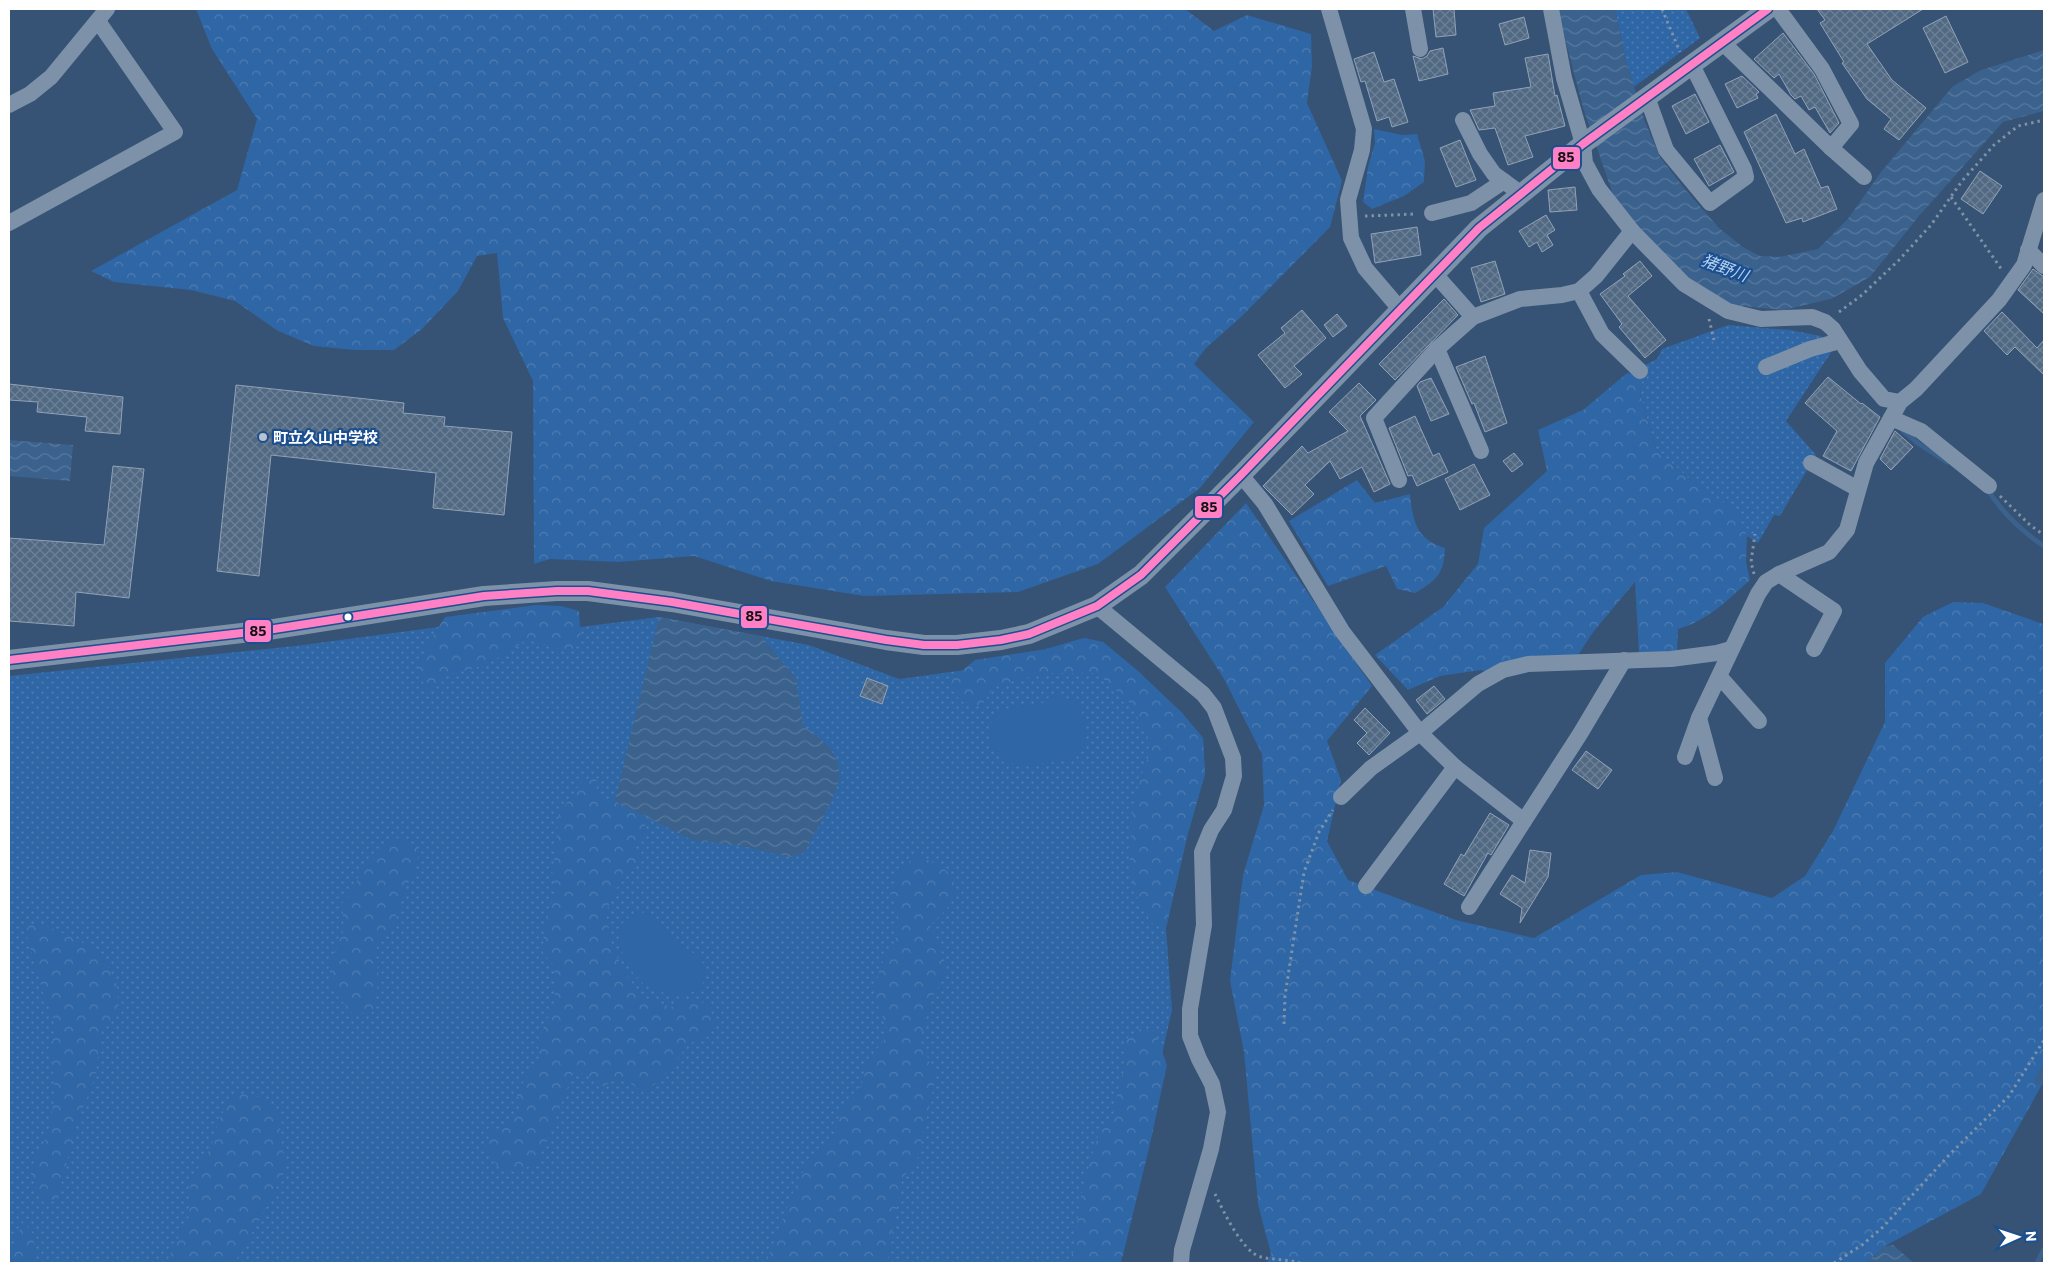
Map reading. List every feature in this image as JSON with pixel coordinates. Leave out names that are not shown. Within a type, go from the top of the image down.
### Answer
[{"type":"street","points":[[1329,9],[1364,130],[1362,150],[1348,200],[1351,238],[1365,268],[1400,309]]},
{"type":"street","points":[[1413,9],[1420,49]]},
{"type":"street","points":[[1551,9],[1564,78],[1583,144],[1585,163],[1599,189],[1632,231],[1684,284],[1728,311],[1761,319],[1812,317],[1825,322],[1833,329],[1860,371],[1884,399],[1900,402]]},
{"type":"street","points":[[9,660],[268,630],[484,596],[516,593],[588,592],[624,595],[886,640],[924,644],[957,645],[1001,640],[1029,634],[1097,606],[1141,575],[1241,475],[1479,228],[1583,144],[1768,9]]},
{"type":"street","points":[[1778,9],[1822,69],[1851,124],[1831,148]]},
{"type":"street","points":[[9,105],[30,94],[51,77],[103,15],[175,132],[9,223]]},
{"type":"street","points":[[1723,43],[1831,148],[1864,177]]},
{"type":"street","points":[[1645,98],[1666,150],[1710,203],[1746,177],[1744,169],[1689,67]]},
{"type":"street","points":[[1463,120],[1480,154],[1494,174],[1520,193]]},
{"type":"street","points":[[1432,213],[1471,203],[1504,181]]},
{"type":"street","points":[[1686,757],[1699,718],[1758,594],[1766,582],[1778,574],[1828,552],[1847,530],[1866,463],[1900,402],[1916,389],[1999,300],[2024,265],[2044,200]]},
{"type":"street","points":[[1399,480],[1374,418],[1437,349],[1473,317],[1520,299],[1562,295],[1579,291],[1596,276],[1632,231]]},
{"type":"street","points":[[2028,250],[2044,266]]},
{"type":"street","points":[[1434,274],[1473,317]]},
{"type":"street","points":[[1579,291],[1602,334],[1640,370]]},
{"type":"street","points":[[1766,367],[1810,349],[1840,341]]},
{"type":"street","points":[[1437,349],[1481,451]]},
{"type":"street","points":[[1891,418],[1921,430],[1989,486]]},
{"type":"street","points":[[1811,463],[1858,489]]},
{"type":"street","points":[[1241,475],[1265,504],[1342,631],[1420,733],[1455,766],[1524,821]]},
{"type":"street","points":[[1778,574],[1834,611],[1814,649]]},
{"type":"street","points":[[1097,606],[1203,694],[1214,708],[1232,758],[1234,776],[1230,794],[1224,810],[1211,830],[1202,852],[1204,925],[1190,1009],[1190,1036],[1212,1084],[1218,1112],[1211,1149],[1182,1250],[1181,1263]]},
{"type":"street","points":[[1341,797],[1371,768],[1420,733],[1478,684],[1503,670],[1528,664],[1671,659],[1717,653],[1731,649]]},
{"type":"street","points":[[1469,906],[1580,734],[1624,660]]},
{"type":"street","points":[[1720,677],[1759,721]]},
{"type":"street","points":[[1699,718],[1715,778]]},
{"type":"street","points":[[1366,886],[1455,766]]},
{"type":"path","points":[[1662,9],[1689,67]]},
{"type":"path","points":[[1825,322],[1862,295],[1899,260],[1931,225],[1962,180],[1994,145],[2018,126],[2044,120]]},
{"type":"path","points":[[1951,197],[2011,283]]},
{"type":"path","points":[[1350,215],[1432,213]]},
{"type":"path","points":[[1709,322],[1714,340]]},
{"type":"path","points":[[1989,486],[2030,525],[2044,535]]},
{"type":"path","points":[[1755,534],[1751,562],[1758,594]]},
{"type":"path","points":[[1284,1024],[1285,996],[1304,872],[1319,832],[1341,797]]},
{"type":"path","points":[[1834,1263],[1862,1245],[1883,1227],[1950,1154],[2009,1096],[2044,1040]]},
{"type":"path","points":[[1203,1174],[1208,1178],[1226,1217],[1252,1253],[1261,1257],[1300,1263]]},
{"type":"green space","points":[[196,9],[1185,9],[1214,31],[1247,15],[1311,34],[1312,66],[1307,103],[1342,181],[1330,227],[1241,317],[1206,348],[1194,364],[1254,422],[1200,488],[1098,564],[1018,592],[864,596],[771,581],[694,556],[618,562],[550,559],[534,564],[533,381],[503,318],[497,253],[477,256],[458,291],[422,329],[394,350],[354,350],[314,346],[278,331],[235,301],[191,290],[114,282],[91,271],[237,190],[257,119],[212,49]]},
{"type":"green space","points":[[1615,9],[1686,9],[1700,38],[1634,87],[1626,61]]},
{"type":"green space","points":[[1374,129],[1402,135],[1417,134],[1425,161],[1424,182],[1404,196],[1372,209],[1363,202],[1368,167],[1375,143]]},
{"type":"green space","points":[[1728,325],[1790,330],[1821,336],[1832,351],[1786,421],[1816,455],[1780,516],[1774,515],[1758,543],[1747,536],[1736,512],[1690,480],[1656,449],[1640,394],[1643,366],[1657,359],[1662,349]]},
{"type":"green space","points":[[1627,373],[1643,376],[1640,394],[1656,449],[1690,480],[1737,512],[1747,536],[1746,562],[1750,580],[1708,615],[1678,629],[1677,657],[1639,654],[1635,582],[1594,631],[1576,658],[1499,677],[1481,670],[1440,676],[1408,690],[1375,655],[1443,607],[1478,564],[1484,528],[1547,471],[1538,430],[1583,410]]},
{"type":"green space","points":[[1357,480],[1375,503],[1410,494],[1418,528],[1428,540],[1445,548],[1443,564],[1438,575],[1429,584],[1415,593],[1397,589],[1386,566],[1328,586],[1289,521]]},
{"type":"green space","points":[[1246,503],[1372,686],[1327,741],[1341,780],[1327,841],[1348,880],[1456,920],[1534,938],[1641,875],[1677,872],[1772,898],[1805,876],[1833,831],[1885,722],[1885,663],[1923,617],[1953,602],[1983,603],[2043,624],[2044,1081],[1981,1194],[1885,1246],[1866,1263],[1267,1263],[1271,1254],[1258,1204],[1244,1052],[1230,981],[1243,875],[1264,805],[1262,754],[1224,679],[1165,587]]},
{"type":"green space","points":[[536,605],[561,606],[579,611],[581,640],[568,653],[554,647],[526,640],[504,655],[475,668],[446,675],[428,690],[417,673],[427,645],[445,617]]},
{"type":"green space","points":[[536,614],[580,627],[659,617],[809,645],[899,679],[987,667],[1084,638],[1103,642],[1139,672],[1182,713],[1203,738],[1205,774],[1188,833],[1166,928],[1172,1010],[1150,1108],[1121,1263],[9,1263],[9,676],[295,646]]},
{"type":"green space","points":[[1084,638],[1103,642],[1139,672],[1182,713],[1203,738],[1205,774],[1188,833],[1166,928],[1152,923],[1140,905],[1129,871],[1132,815],[1140,779],[1152,747],[1131,704],[1097,673],[1047,673],[994,686],[981,707],[959,701],[951,680],[975,660],[1046,649]]},
{"type":"green space","points":[[1056,695],[1075,703],[1084,717],[1085,740],[1079,753],[1073,758],[1053,762],[1016,764],[1006,761],[992,750],[991,725],[994,718],[1000,712],[1016,707],[1040,706],[1046,699]]},
{"type":"green space","points":[[584,779],[596,779],[597,789],[604,798],[615,801],[646,816],[645,831],[635,847],[639,858],[617,887],[608,907],[607,918],[611,942],[622,966],[635,987],[651,1001],[671,1007],[688,999],[710,1004],[714,1025],[707,1037],[690,1043],[662,1078],[644,1093],[622,1077],[603,1086],[588,1075],[574,1071],[536,1164],[517,1171],[498,1167],[486,1149],[490,1132],[508,1126],[522,1107],[516,1092],[539,1061],[538,1041],[555,1001],[554,965],[543,953],[544,921],[556,893],[552,876],[559,814]]},
{"type":"green space","points":[[399,838],[419,849],[417,866],[406,887],[392,927],[375,950],[379,978],[373,1012],[353,1014],[329,986],[330,964],[344,929],[342,903],[355,887],[362,866],[384,843]]},
{"type":"green space","points":[[917,856],[931,861],[944,869],[953,880],[955,887],[950,904],[930,926],[938,941],[948,972],[932,997],[920,1041],[936,1076],[917,1161],[902,1178],[887,1263],[771,1263],[768,1257],[799,1177],[819,1151],[834,1137],[843,1106],[862,1084],[867,1061],[884,1040],[887,1026],[879,1010],[875,986],[881,965],[895,945],[898,913],[890,893],[900,868]]},
{"type":"green space","points":[[638,911],[650,915],[677,941],[701,959],[705,970],[702,987],[689,993],[665,993],[650,988],[633,973],[624,958],[619,941],[619,933],[624,921]]},
{"type":"green space","points":[[41,924],[74,938],[100,952],[116,981],[119,1008],[102,1030],[95,1077],[75,1129],[57,1200],[41,1199],[30,1171],[50,1129],[55,1091],[51,1052],[55,1022],[43,993],[24,925]]},
{"type":"green space","points":[[1139,1029],[1155,1032],[1167,1065],[1123,1255],[1117,1263],[1066,1263],[1073,1253],[1081,1197],[1091,1158],[1099,1133],[1113,1116],[1118,1089],[1126,1064],[1124,1041]]},
{"type":"green space","points":[[237,1093],[263,1098],[279,1117],[285,1171],[259,1221],[234,1263],[166,1263],[189,1216],[191,1180],[211,1147],[221,1115]]},
{"type":"green space","points":[[23,1222],[34,1235],[35,1259],[33,1263],[9,1263],[12,1248]]},
{"type":"water","name":"猪野川","points":[[1557,9],[1615,9],[1626,61],[1645,122],[1660,157],[1719,228],[1743,247],[1760,256],[1779,257],[1818,249],[1847,220],[1881,172],[1952,87],[1981,70],[2044,50],[2044,111],[2003,122],[1919,216],[1870,277],[1831,299],[1783,310],[1723,304],[1682,274],[1616,203],[1584,111]]},
{"type":"water","points":[[9,440],[73,445],[70,481],[9,476]]},
{"type":"water","points":[[659,617],[761,636],[796,678],[803,726],[831,750],[839,770],[839,778],[832,799],[805,852],[790,857],[743,846],[692,840],[615,801]]},
{"type":"water","points":[[1893,1245],[1914,1263],[1866,1263],[1885,1246]]},
{"type":"building","points":[[1433,9],[1454,9],[1456,35],[1436,37]]},
{"type":"building","points":[[1817,9],[1923,9],[1867,44],[1892,80],[1926,108],[1899,140],[1884,129],[1891,119],[1867,99],[1842,63],[1844,62],[1820,23],[1825,20]]},
{"type":"building","points":[[1946,16],[1968,62],[1945,73],[1923,28]]},
{"type":"building","points":[[1524,17],[1529,38],[1505,45],[1499,24]]},
{"type":"building","points":[[1783,33],[1814,74],[1839,123],[1830,133],[1815,107],[1809,110],[1801,96],[1795,99],[1779,74],[1774,78],[1754,59]]},
{"type":"building","points":[[1443,48],[1448,74],[1419,81],[1413,56],[1422,59],[1430,51]]},
{"type":"building","points":[[1374,52],[1384,82],[1394,79],[1408,122],[1392,127],[1389,117],[1377,121],[1365,81],[1361,82],[1354,59]]},
{"type":"building","points":[[1548,54],[1555,96],[1557,95],[1565,126],[1525,136],[1533,157],[1508,165],[1495,128],[1479,130],[1470,110],[1495,106],[1493,93],[1531,87],[1525,58]]},
{"type":"building","points":[[1742,76],[1759,92],[1756,94],[1758,98],[1737,108],[1725,84]]},
{"type":"building","points":[[1695,94],[1709,122],[1686,134],[1672,106]]},
{"type":"building","points":[[1776,114],[1795,154],[1804,149],[1821,188],[1828,186],[1837,209],[1803,222],[1802,218],[1786,223],[1744,132]]},
{"type":"building","points":[[1460,140],[1476,180],[1456,187],[1440,148]]},
{"type":"building","points":[[1720,145],[1734,172],[1709,186],[1694,159]]},
{"type":"building","points":[[1980,171],[2002,186],[1983,214],[1961,199]]},
{"type":"building","points":[[1575,187],[1577,210],[1550,212],[1548,190]]},
{"type":"building","points":[[1546,215],[1555,230],[1547,235],[1553,245],[1542,252],[1537,242],[1529,247],[1519,231]]},
{"type":"building","points":[[1417,227],[1421,255],[1375,263],[1371,234]]},
{"type":"building","points":[[1495,261],[1505,294],[1481,302],[1471,268]]},
{"type":"building","points":[[1640,261],[1652,276],[1628,296],[1666,340],[1645,358],[1619,327],[1622,324],[1600,294],[1625,276],[1623,274]]},
{"type":"building","points":[[2033,269],[2044,277],[2044,314],[2018,290]]},
{"type":"building","points":[[1444,299],[1458,315],[1395,380],[1379,364]]},
{"type":"building","points":[[1302,310],[1326,338],[1294,366],[1302,374],[1285,388],[1258,355],[1285,333],[1281,328]]},
{"type":"building","points":[[2002,312],[2037,348],[2044,340],[2044,375],[2015,347],[2007,355],[1984,331]]},
{"type":"building","points":[[1337,314],[1347,326],[1333,337],[1324,325]]},
{"type":"building","points":[[1485,356],[1507,423],[1485,432],[1474,403],[1472,404],[1456,367]]},
{"type":"building","points":[[1828,377],[1880,417],[1851,471],[1823,456],[1837,431],[1805,403]]},
{"type":"building","points":[[1431,378],[1449,414],[1431,421],[1417,386],[1420,382]]},
{"type":"building","points":[[1359,383],[1376,400],[1360,416],[1390,484],[1374,492],[1362,467],[1340,479],[1330,461],[1305,485],[1314,494],[1292,515],[1263,486],[1302,446],[1308,453],[1348,431],[1329,412]]},
{"type":"building","points":[[9,384],[123,397],[120,434],[85,431],[87,417],[37,412],[38,402],[9,400]]},
{"type":"building","points":[[236,385],[404,403],[403,413],[445,417],[444,426],[512,432],[504,515],[433,508],[436,473],[271,455],[259,576],[217,571]]},
{"type":"building","points":[[1415,416],[1433,456],[1439,453],[1448,472],[1417,486],[1412,475],[1408,476],[1389,428]]},
{"type":"building","points":[[1895,431],[1913,447],[1891,470],[1880,459]]},
{"type":"building","points":[[1514,453],[1523,464],[1512,472],[1503,461]]},
{"type":"building","points":[[1474,464],[1490,495],[1460,510],[1445,479]]},
{"type":"building","points":[[113,466],[144,469],[129,598],[76,592],[74,626],[9,621],[9,538],[104,545]]},
{"type":"building","points":[[867,678],[888,686],[882,704],[860,696]]},
{"type":"building","points":[[1434,686],[1445,699],[1427,714],[1416,700]]},
{"type":"building","points":[[1365,708],[1390,733],[1369,755],[1357,743],[1367,733],[1354,720]]},
{"type":"building","points":[[1586,751],[1612,770],[1598,789],[1572,770]]},
{"type":"building","points":[[1490,813],[1509,825],[1491,855],[1488,853],[1464,896],[1444,884],[1461,854],[1464,856]]},
{"type":"building","points":[[1530,850],[1551,853],[1548,877],[1520,923],[1522,908],[1500,894],[1512,875],[1525,883]]},
{"type":"waterway","points":[[1903,431],[1947,462]]},
{"type":"waterway","points":[[1987,489],[2012,521],[2044,546]]},
{"type":"waterway","points":[[2044,1068],[2037,1081],[2044,1083]]},
{"type":"waterway","points":[[2037,1263],[2044,1249]]},
{"type":"transit line","name":"85","points":[[9,660],[268,630],[484,596],[557,591],[588,591],[672,602],[924,645],[957,645],[1001,640],[1029,634],[1097,606],[1141,575],[1241,475],[1479,228],[1583,144],[1768,9]]},
{"type":"place","name":"町立久山中学校","points":[[263,437]]}]
